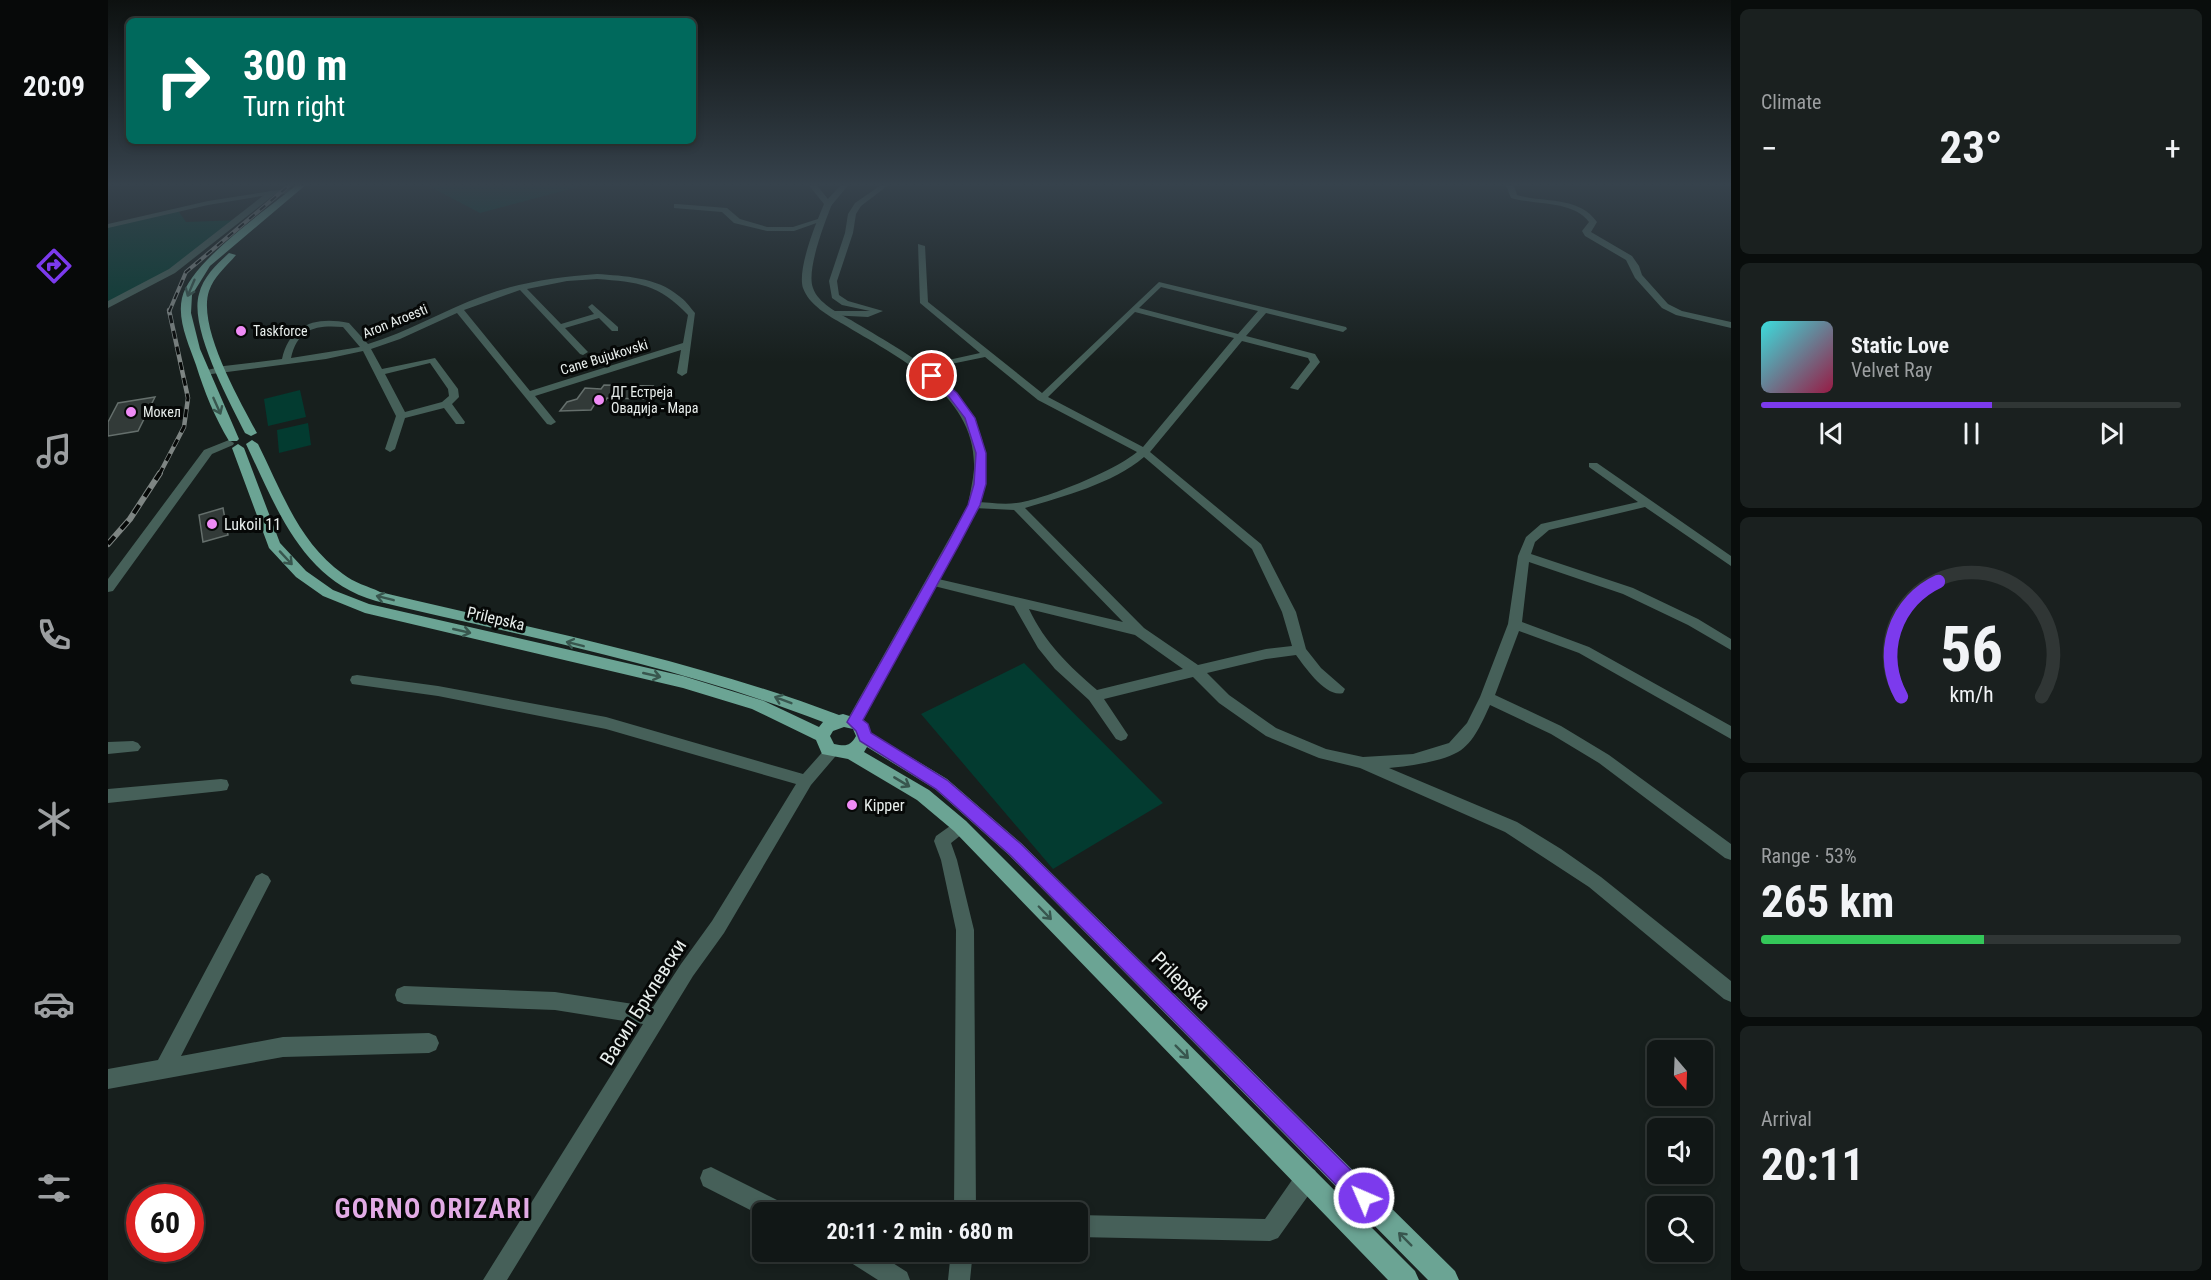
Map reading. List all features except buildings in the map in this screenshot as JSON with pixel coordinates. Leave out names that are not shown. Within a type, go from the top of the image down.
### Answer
[{"type":"main road","name":"Prilepska","points":[[232,243],[207,264],[195,279],[186,301],[186,314],[204,372],[216,406],[241,441],[291,522],[315,558],[339,579],[376,596],[746,687],[941,784],[1015,849],[1446,1280]]},
{"type":"main road","name":"Prilepska","points":[[246,243],[223,263],[209,281],[202,300],[206,328],[274,545],[301,574],[327,593],[365,608],[683,682],[758,705],[844,737],[923,795],[960,826],[1406,1280]]},
{"type":"street","points":[[108,305],[172,271],[209,243]]},
{"type":"street","points":[[816,243],[807,284],[819,303],[920,369],[953,395],[970,418],[981,453],[980,484],[974,505],[934,582],[844,737]]},
{"type":"street","points":[[832,313],[842,311],[863,315],[879,311],[845,303],[834,296],[832,281],[846,243]]},
{"type":"street","points":[[1603,243],[1629,258],[1638,276],[1665,306],[1679,313],[1731,325]]},
{"type":"street","points":[[921,246],[924,303],[1042,398],[1144,452],[1257,547],[1288,612],[1300,650],[1316,672],[1338,689]]},
{"type":"street","name":"Aron Aroesti","points":[[204,372],[366,348],[458,309],[521,287],[551,281],[598,277],[649,283],[668,291],[684,303],[692,315],[682,373]]},
{"type":"street","points":[[1042,398],[1159,284],[1343,329]]},
{"type":"street","points":[[521,287],[583,352]]},
{"type":"street","points":[[592,307],[615,330]]},
{"type":"street","points":[[458,309],[551,422]]},
{"type":"street","points":[[1133,309],[1314,358],[1315,362],[1294,388]]},
{"type":"street","points":[[974,505],[1017,507],[1096,480],[1131,462],[1144,452],[1264,309]]},
{"type":"street","points":[[559,327],[600,315]]},
{"type":"street","points":[[286,360],[293,338],[297,333],[329,325],[346,325],[366,348],[401,416],[390,449]]},
{"type":"street","name":"Cane Bujukovski","points":[[530,394],[687,345]]},
{"type":"street","points":[[920,369],[987,354]]},
{"type":"street","points":[[380,372],[432,360],[453,389],[454,397],[447,404],[401,416]]},
{"type":"street","points":[[447,404],[460,422]]},
{"type":"street","points":[[108,588],[208,452],[241,441]]},
{"type":"street","points":[[1593,465],[1731,562]]},
{"type":"street","points":[[1363,763],[1413,760],[1454,747],[1472,726],[1487,697],[1515,624],[1524,556],[1530,540],[1545,527],[1647,503]]},
{"type":"street","points":[[1017,507],[1139,631],[1196,670],[1224,699],[1271,732],[1324,754],[1363,763],[1510,827],[1595,882],[1731,993]]},
{"type":"street","points":[[1524,556],[1628,591],[1693,622],[1731,645]]},
{"type":"street","points":[[934,582],[1139,631]]},
{"type":"street","points":[[1020,604],[1033,633],[1057,663],[1094,696],[1120,735]]},
{"type":"street","points":[[1515,624],[1584,650],[1731,733]]},
{"type":"street","points":[[1094,696],[1266,654],[1300,650]]},
{"type":"street","points":[[357,680],[438,691],[606,723],[806,781]]},
{"type":"street","points":[[1487,697],[1556,730],[1604,759],[1731,853]]},
{"type":"street","name":"Васил Брклевски","points":[[494,1280],[687,970],[718,927],[806,781],[844,737]]},
{"type":"street","points":[[108,748],[133,747]]},
{"type":"street","points":[[108,796],[221,785]]},
{"type":"street","points":[[960,826],[942,841],[965,930],[965,1202]]},
{"type":"street","points":[[165,1067],[262,881]]},
{"type":"street","points":[[404,995],[555,1001],[658,1017]]},
{"type":"street","points":[[108,1079],[283,1047],[429,1043]]},
{"type":"street","points":[[711,1178],[758,1202]]},
{"type":"street","points":[[1088,1226],[1270,1230],[1307,1178]]},
{"type":"street","points":[[870,1262],[899,1280]]},
{"type":"street","points":[[959,1280],[961,1262]]},
{"type":"green space","points":[[108,243],[210,243],[172,271],[108,305]]},
{"type":"green space","points":[[300,390],[306,417],[268,426],[264,399]]},
{"type":"green space","points":[[308,423],[311,445],[279,453],[277,430]]},
{"type":"green space","points":[[1024,663],[1163,803],[1053,869],[921,714]]},
{"type":"railway","points":[[169,311],[186,272],[221,243]]},
{"type":"railway","points":[[159,475],[184,427],[188,398],[169,311]]},
{"type":"railway","points":[[108,544],[130,519],[160,473]]},
{"type":"place","name":"Taskforce","points":[[241,331]]},
{"type":"place","name":"ДГ Естреја Овадија - Мара","points":[[599,400]]},
{"type":"place","name":"Мокел","points":[[131,412]]},
{"type":"place","name":"Lukoil 11","points":[[212,524]]},
{"type":"place","name":"Kipper","points":[[852,805]]},
{"type":"district","name":"GORNO ORIZARI","points":[[433,1209]]},
{"type":"route","points":[[932,376],[953,395],[970,418],[981,453],[980,484],[974,505],[954,543],[854,722],[862,728],[865,737],[941,784],[1015,849],[1364,1198]]}]
